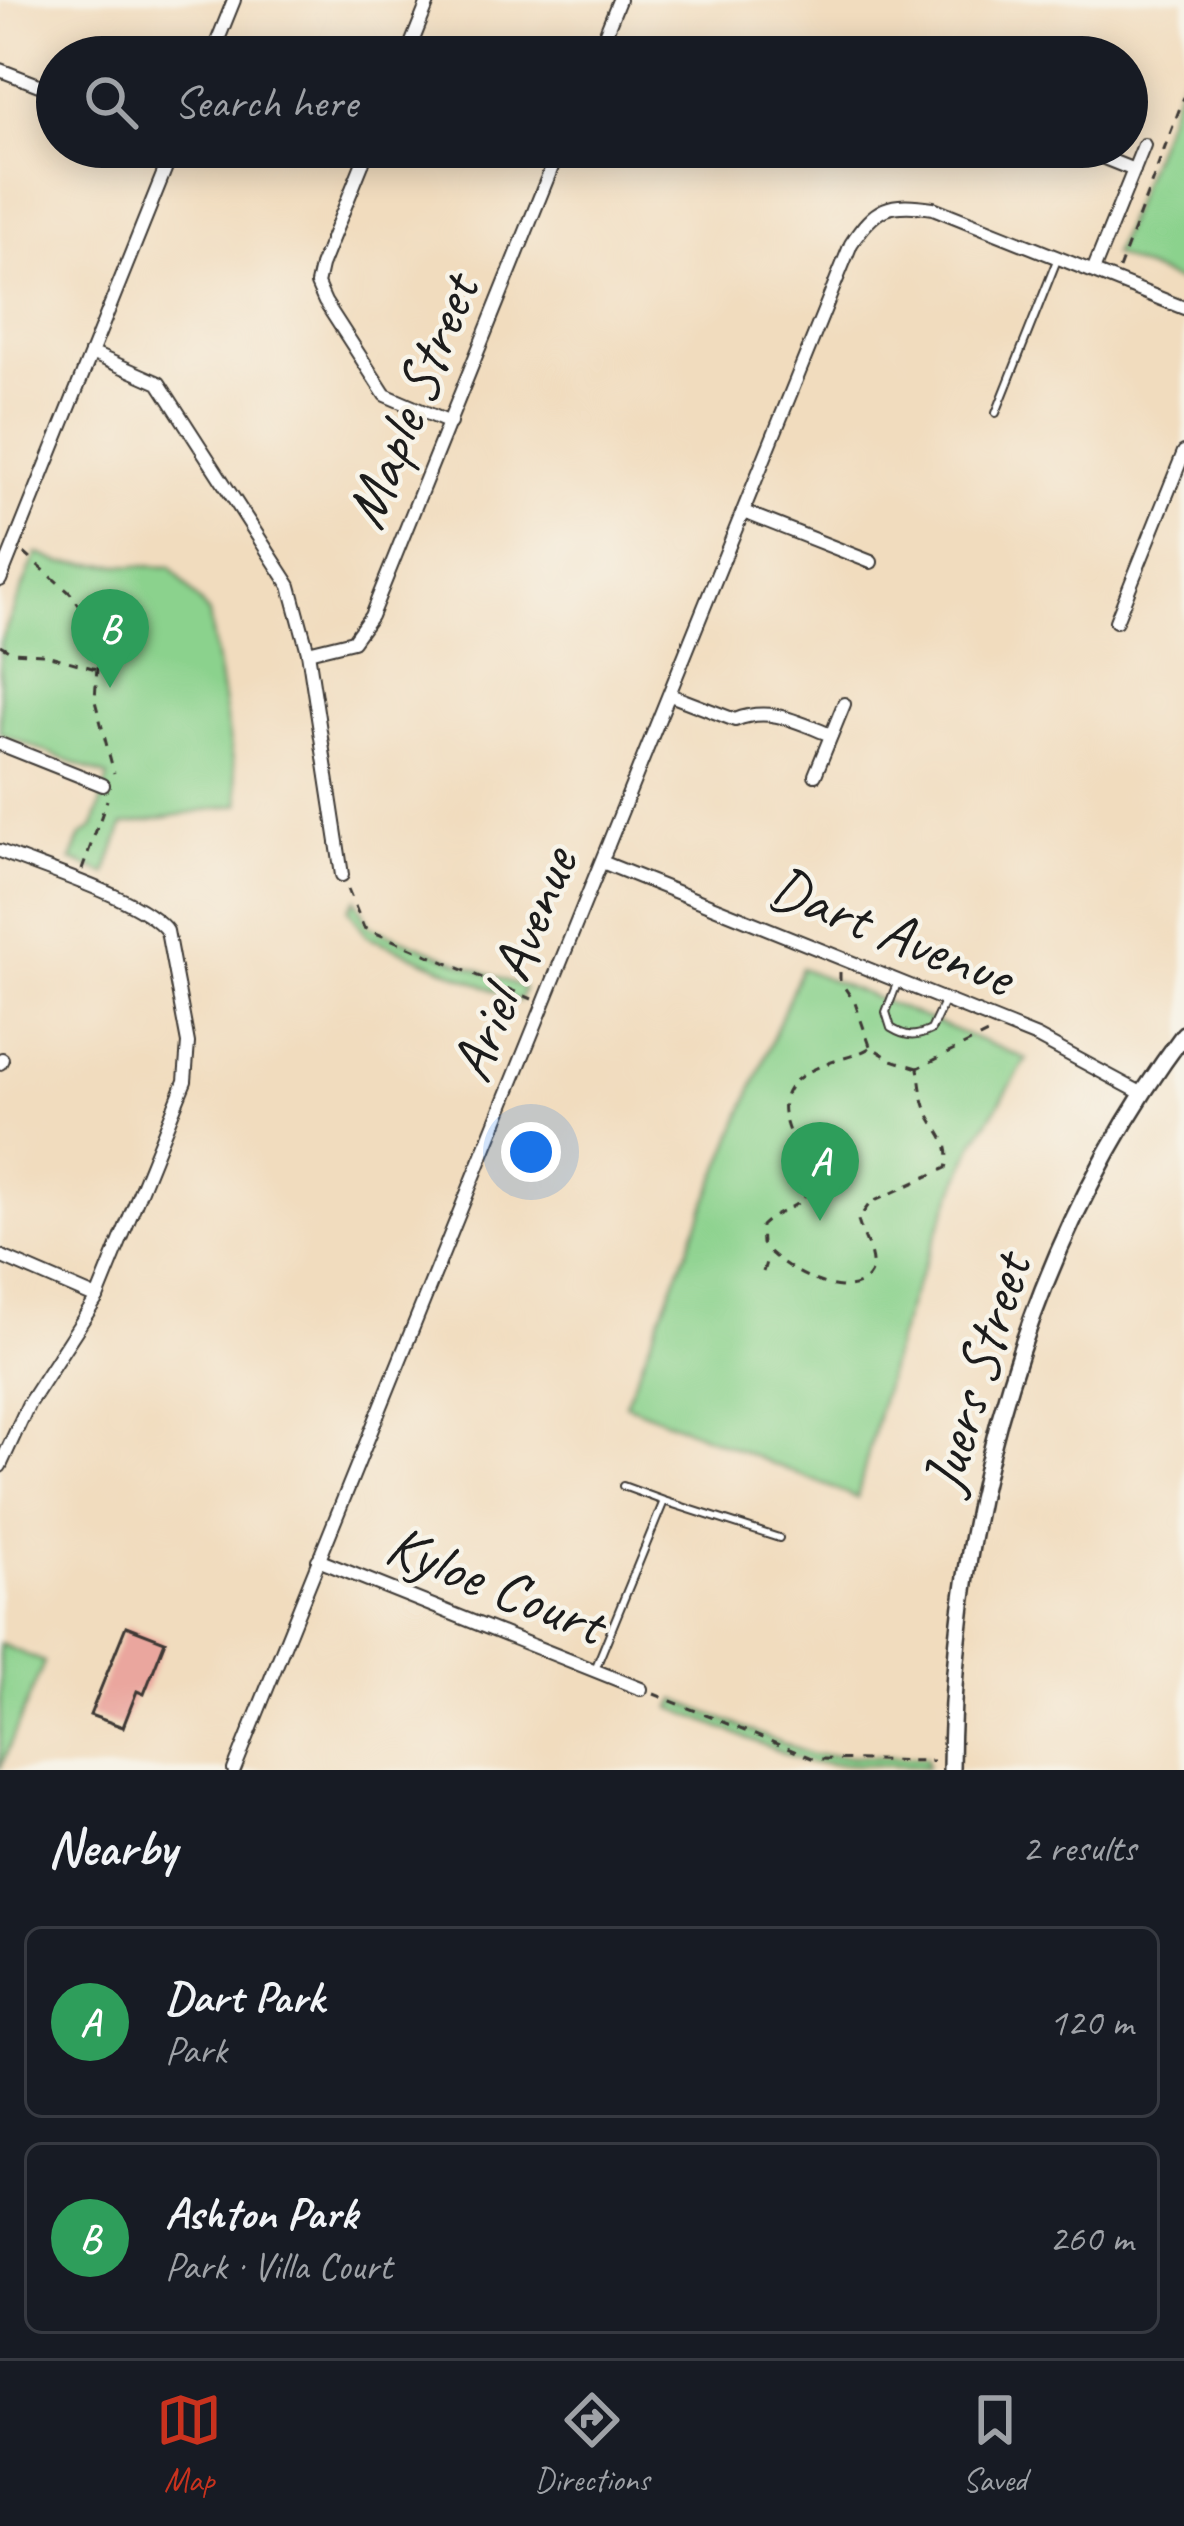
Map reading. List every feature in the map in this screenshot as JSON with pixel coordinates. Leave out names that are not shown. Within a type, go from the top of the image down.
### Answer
[{"type":"street","points":[[219,36],[234,0]]},
{"type":"street","points":[[414,36],[429,0]]},
{"type":"street","points":[[604,36],[619,0]]},
{"type":"street","points":[[0,70],[36,84]]},
{"type":"street","points":[[0,580],[166,168]]},
{"type":"street","points":[[361,168],[317,284],[385,395],[450,423]]},
{"type":"street","name":"Maple Street","points":[[308,652],[353,640],[371,616],[552,168]]},
{"type":"street","points":[[1093,272],[1134,170],[1129,168]]},
{"type":"street","name":"Ariel Avenue","points":[[234,1770],[851,244],[868,218],[891,205],[932,208],[1058,258]]},
{"type":"street","points":[[1058,258],[1184,308]]},
{"type":"street","points":[[91,352],[144,375],[168,394],[290,586],[308,652],[342,875]]},
{"type":"street","points":[[1116,621],[1184,452]]},
{"type":"street","points":[[744,512],[871,562]]},
{"type":"street","points":[[670,694],[735,720],[756,712],[772,713],[831,735]]},
{"type":"street","points":[[814,775],[844,704]]},
{"type":"street","points":[[0,744],[103,785]]},
{"type":"street","points":[[0,851],[152,915],[166,931],[189,1061],[179,1097],[97,1298],[29,1403],[4,1447],[0,1466]]},
{"type":"street","name":"Dart Avenue","points":[[602,862],[1007,1025],[1143,1094]]},
{"type":"street","name":"Juers Street","points":[[951,1770],[959,1620],[994,1446],[1057,1262],[1104,1163],[1184,1034]]},
{"type":"street","points":[[0,1256],[97,1298]]},
{"type":"street","name":"Kyloe Court","points":[[318,1560],[641,1689]]},
{"type":"lane","points":[[996,413],[1058,258]]},
{"type":"lane","points":[[898,981],[886,1012],[891,1028],[905,1036],[932,1030],[945,999]]},
{"type":"lane","points":[[623,1486],[779,1538]]},
{"type":"lane","points":[[594,1671],[664,1501]]},
{"type":"path","points":[[1116,280],[1184,97]]},
{"type":"path","points":[[14,545],[46,568],[99,632],[95,701],[112,754],[113,776],[77,883]]},
{"type":"path","points":[[0,645],[12,652],[44,654],[97,669]]},
{"type":"path","points":[[342,875],[364,928],[544,1004]]},
{"type":"path","points":[[844,958],[840,981],[855,1003],[871,1047],[892,1060],[918,1067],[1007,1025]]},
{"type":"path","points":[[871,1047],[806,1071],[786,1088],[782,1109],[810,1189],[796,1206],[769,1217],[761,1226],[762,1244],[784,1267],[814,1281],[849,1285],[866,1280],[872,1259],[858,1220],[861,1211],[946,1168],[949,1145],[923,1100],[918,1067]]},
{"type":"path","points":[[764,1272],[769,1254]]},
{"type":"path","points":[[641,1689],[814,1759],[933,1761]]},
{"type":"green space","points":[[1184,73],[1184,284],[1113,255]]},
{"type":"green space","points":[[37,553],[61,563],[171,567],[209,614],[240,804],[123,825],[106,874],[71,860],[81,836],[94,827],[108,777],[0,733],[0,643]]},
{"type":"green space","points":[[356,899],[370,926],[524,988],[519,1001],[367,936],[349,909]]},
{"type":"green space","points":[[801,968],[1027,1059],[973,1145],[911,1297],[857,1498],[625,1404]]},
{"type":"green space","points":[[0,1644],[44,1662],[0,1769]]},
{"type":"green space","points":[[676,1700],[811,1755],[926,1758],[927,1767],[808,1763],[672,1708]]},
{"type":"building","points":[[126,1626],[165,1641],[144,1694],[137,1691],[123,1727],[90,1715]]},
{"type":"place","name":"Ashton Park","points":[[110,688]]},
{"type":"place","name":"Dart Park","points":[[820,1221]]}]
